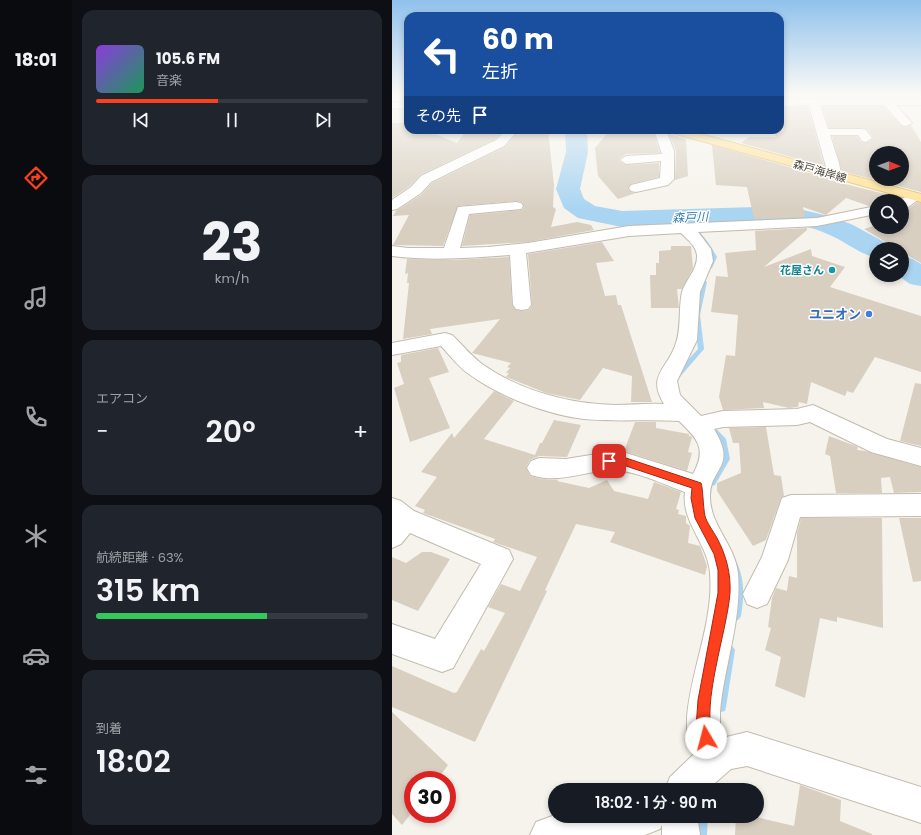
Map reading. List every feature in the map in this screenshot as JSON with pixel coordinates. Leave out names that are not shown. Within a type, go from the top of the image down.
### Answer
[{"type":"main road","name":"森戸海岸線","points":[[687,134],[917,197]]},
{"type":"street","points":[[824,133],[833,163],[834,175]]},
{"type":"street","points":[[863,133],[866,138]]},
{"type":"street","points":[[392,206],[416,190],[426,179],[500,144],[509,134]]},
{"type":"street","points":[[636,188],[663,182],[667,179],[668,151],[662,134]]},
{"type":"street","points":[[626,160],[668,157]]},
{"type":"street","points":[[450,253],[463,210],[516,206]]},
{"type":"street","points":[[392,251],[450,253],[488,252],[518,249],[629,231],[818,222],[869,212]]},
{"type":"street","points":[[693,229],[705,255],[704,262],[690,292],[688,334],[685,347],[669,373],[667,382],[669,396],[707,436],[712,451],[711,466],[697,486],[696,498],[700,518],[719,553],[724,570],[724,593],[705,700],[703,728],[713,759]]},
{"type":"street","points":[[518,249],[522,305]]},
{"type":"street","points":[[392,349],[445,339],[475,369],[508,388],[557,406],[583,411],[616,413],[650,410],[694,421],[797,417],[813,413],[841,429],[883,447],[921,457]]},
{"type":"street","points":[[539,468],[566,469],[609,461],[626,462],[697,486]]},
{"type":"street","points":[[757,594],[774,560],[791,506],[921,505]]},
{"type":"street","points":[[392,639],[442,657],[499,559],[396,522]]},
{"type":"street","points":[[691,783],[713,759],[734,750],[747,749],[921,805]]},
{"type":"street","points":[[549,835],[619,823]]},
{"type":"street","points":[[679,823],[680,835]]},
{"type":"building","points":[[392,133],[436,134],[457,143],[464,134],[500,134],[495,139],[420,175],[410,186],[392,198]]},
{"type":"building","points":[[784,133],[815,133],[824,166],[741,143],[749,137],[776,137],[775,134]]},
{"type":"building","points":[[870,133],[916,133],[921,142],[921,192],[898,186],[909,186],[909,146],[869,146],[869,178],[842,171],[832,136],[857,136],[861,142],[866,143],[873,139]]},
{"type":"building","points":[[516,134],[548,134],[554,185],[553,207],[556,209],[551,227],[577,222],[591,225],[594,230],[528,242],[462,246],[470,215],[522,210],[524,207],[522,202],[516,201],[458,206],[443,246],[393,245],[409,215],[393,216],[396,211],[422,194],[432,183],[505,147]]},
{"type":"building","points":[[607,134],[654,134],[660,153],[626,154],[619,159],[619,161],[626,165],[659,163],[659,177],[631,184],[628,189],[631,192],[636,193],[618,199],[598,176],[595,148]]},
{"type":"building","points":[[669,134],[686,139],[688,176],[675,180],[676,151]]},
{"type":"building","points":[[712,145],[827,178],[829,180],[885,194],[869,194],[869,206],[846,198],[826,215],[803,207],[805,217],[754,219],[747,187],[716,185]]},
{"type":"building","points":[[917,202],[921,203],[921,263],[909,256],[909,242],[885,242],[872,234],[909,234],[909,208]]},
{"type":"building","points":[[869,227],[869,232],[864,229]]},
{"type":"building","points":[[807,228],[807,230],[764,267],[811,249],[812,256],[845,267],[830,287],[921,316],[921,372],[875,357],[853,393],[847,391],[845,396],[811,382],[807,404],[799,402],[798,407],[789,408],[763,402],[764,408],[723,410],[719,397],[726,355],[735,356],[738,315],[711,312],[716,276],[728,277],[725,253],[756,250],[755,231]]},
{"type":"building","points":[[602,242],[614,261],[596,263],[605,296],[616,295],[618,305],[621,305],[652,402],[631,402],[632,376],[603,368],[580,400],[546,393],[506,377],[509,373],[506,373],[510,368],[507,367],[511,363],[472,353],[500,319],[430,329],[432,334],[403,339],[409,283],[407,283],[408,273],[405,274],[407,259],[451,260],[509,257],[512,305],[516,310],[522,311],[529,310],[532,305],[528,254]]},
{"type":"building","points":[[671,246],[691,246],[693,268],[682,289],[677,289],[679,308],[651,308],[650,275],[656,275],[656,263],[659,263],[659,251],[671,250]]},
{"type":"building","points":[[438,348],[449,372],[429,378],[450,428],[410,442],[394,388],[404,384],[397,363],[401,362],[401,355]]},
{"type":"building","points":[[915,383],[921,384],[921,446],[900,441]]},
{"type":"building","points":[[494,391],[514,401],[484,439],[535,455],[540,443],[542,443],[554,420],[581,425],[567,457],[539,456],[530,460],[526,467],[530,476],[541,479],[558,480],[557,481],[589,488],[607,480],[614,491],[648,499],[654,482],[681,492],[676,509],[679,510],[678,514],[686,516],[686,523],[690,526],[688,543],[700,546],[707,566],[705,575],[610,542],[615,532],[576,524],[545,590],[547,591],[475,742],[392,707],[392,666],[454,693],[457,692],[481,649],[484,651],[505,613],[488,607],[501,584],[520,591],[537,557],[493,542],[495,539],[423,513],[425,510],[415,506],[437,477],[421,472],[452,433],[454,438]]},
{"type":"building","points":[[635,422],[656,422],[656,428],[689,434],[689,436],[692,437],[688,452],[692,453],[687,471],[624,451]]},
{"type":"building","points":[[766,427],[774,475],[781,476],[784,496],[781,498],[766,540],[753,546],[717,491],[717,483],[741,473],[739,443],[733,443],[729,428]]},
{"type":"building","points":[[829,436],[858,447],[857,450],[921,467],[921,492],[894,493],[890,477],[881,478],[882,493],[836,493],[830,456],[825,454]]},
{"type":"building","points":[[801,518],[882,518],[883,628],[837,617],[837,622],[820,618],[805,698],[775,686],[781,657],[765,650],[771,628],[768,627],[772,598],[776,588],[787,591],[789,576],[797,578],[797,533]]},
{"type":"building","points":[[899,518],[921,518],[921,581],[913,582]]},
{"type":"building","points":[[422,552],[431,552],[450,559],[418,611],[392,600],[392,557],[406,563]]},
{"type":"building","points":[[392,712],[448,765],[444,771],[404,771],[404,822],[402,825],[392,814]]},
{"type":"building","points":[[800,785],[841,800],[840,821],[872,835],[735,835],[736,823],[764,823],[764,819],[794,826]]},
{"type":"waterway","name":"森戸川","points":[[576,134],[577,152],[568,189],[573,203],[587,212],[622,219],[786,214],[823,222],[854,236],[869,245]]},
{"type":"waterway","points":[[680,218],[695,230],[708,245],[714,257],[710,267]]},
{"type":"waterway","name":"森戸川","points":[[909,269],[921,277]]},
{"type":"waterway","points":[[677,376],[701,349],[697,315],[704,282]]},
{"type":"waterway","points":[[707,423],[722,439],[726,459],[712,483]]},
{"type":"waterway","points":[[734,566],[737,572],[739,584],[739,597],[736,616]]},
{"type":"waterway","points":[[721,707],[730,650]]},
{"type":"waterway","points":[[701,835],[702,823]]},
{"type":"place","name":"花屋さん","points":[[832,270]]},
{"type":"place","name":"ユニオン","points":[[869,314]]},
{"type":"route","points":[[609,461],[626,462],[697,486],[696,498],[700,518],[719,553],[724,570],[724,593],[705,700],[703,728],[706,738]]}]
